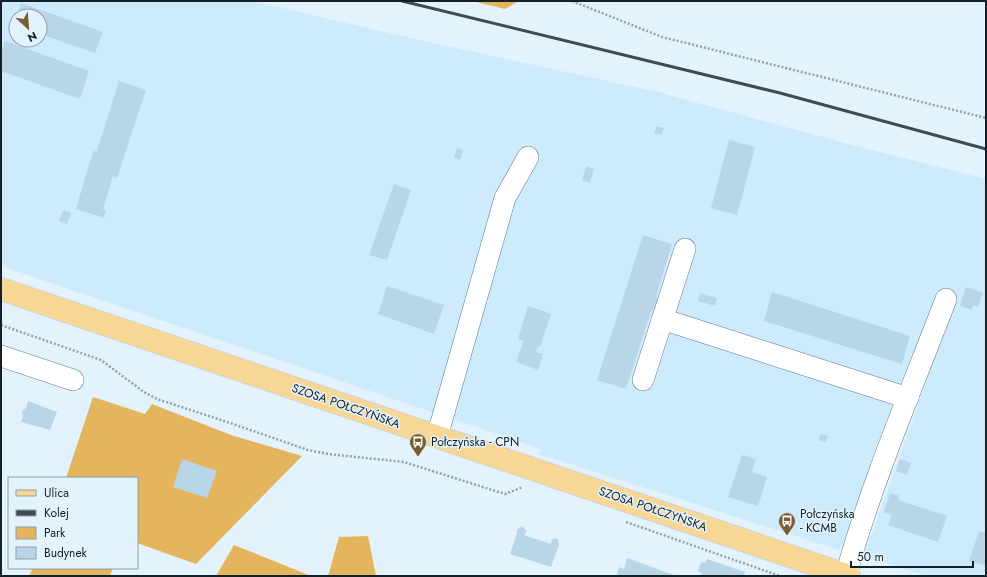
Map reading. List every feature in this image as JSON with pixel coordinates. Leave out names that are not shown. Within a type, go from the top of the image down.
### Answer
[{"type":"main road","name":"SZOSA POŁCZYŃSKA","points":[[1,290],[848,575]]},
{"type":"street","points":[[437,436],[505,198],[528,157]]},
{"type":"street","points":[[643,380],[685,249]]},
{"type":"street","points":[[848,575],[856,538],[875,482],[946,299]]},
{"type":"street","points":[[662,319],[908,398]]},
{"type":"street","points":[[1,356],[73,380]]},
{"type":"path","points":[[572,1],[662,37],[986,118]]},
{"type":"path","points":[[1,325],[100,360],[144,392],[157,399],[308,450],[328,454],[404,462],[505,494],[522,486],[529,489]]},
{"type":"path","points":[[623,522],[780,576]]},
{"type":"shaded area","points":[[1,1],[252,1],[411,38],[658,92],[841,142],[986,179],[986,576],[925,576],[864,556],[946,326],[929,319],[870,464],[844,543],[839,550],[539,454],[541,449],[1,266]]},
{"type":"green space","points":[[472,1],[519,1],[505,9]]},
{"type":"green space","points":[[93,397],[145,414],[152,404],[231,435],[302,456],[196,564],[138,543],[138,477],[66,477]]},
{"type":"green space","points":[[368,536],[376,576],[328,576],[339,537]]},
{"type":"green space","points":[[234,545],[311,576],[216,576]]},
{"type":"green space","points":[[32,569],[113,569],[110,576],[29,576]]},
{"type":"building","points":[[21,3],[35,8],[19,8]]},
{"type":"building","points":[[48,13],[103,32],[95,53],[48,37]]},
{"type":"building","points":[[5,41],[8,42],[8,48],[25,48],[89,71],[80,99],[1,71],[1,52]]},
{"type":"building","points":[[119,81],[146,90],[117,178],[113,176],[103,209],[106,210],[104,218],[76,209],[88,168],[94,151],[97,151]]},
{"type":"building","points":[[657,126],[664,128],[661,135],[654,133]]},
{"type":"building","points":[[729,140],[755,147],[737,215],[711,208]]},
{"type":"building","points":[[457,148],[463,150],[460,160],[454,158]]},
{"type":"building","points":[[586,166],[594,169],[590,183],[582,180]]},
{"type":"building","points":[[394,184],[411,190],[387,260],[369,255]]},
{"type":"building","points":[[63,210],[71,213],[67,224],[59,221]]},
{"type":"building","points":[[643,235],[672,244],[656,296],[660,302],[655,309],[651,311],[626,389],[597,380]]},
{"type":"building","points":[[387,286],[444,305],[434,334],[378,314]]},
{"type":"building","points":[[966,287],[983,293],[978,307],[973,305],[972,310],[960,306]]},
{"type":"building","points":[[772,292],[910,336],[902,364],[764,321]]},
{"type":"building","points":[[700,293],[717,298],[715,306],[698,301]]},
{"type":"building","points":[[528,306],[551,314],[540,347],[538,346],[536,352],[543,354],[538,370],[516,362],[524,341],[518,339]]},
{"type":"building","points":[[28,401],[57,412],[50,430],[21,422],[23,410],[26,408]]},
{"type":"building","points":[[821,434],[828,436],[826,442],[818,440]]},
{"type":"building","points":[[742,455],[756,459],[752,472],[767,477],[758,506],[728,497]]},
{"type":"building","points":[[182,459],[217,471],[207,498],[173,487]]},
{"type":"building","points":[[900,459],[911,463],[907,475],[896,471]]},
{"type":"building","points":[[890,493],[900,496],[898,500],[947,516],[938,542],[888,525],[892,515],[884,512]]},
{"type":"building","points":[[522,526],[527,531],[524,535],[551,544],[552,539],[558,539],[559,545],[551,567],[510,554],[517,530]]},
{"type":"building","points":[[979,531],[986,533],[986,566],[969,561]]},
{"type":"building","points":[[627,558],[674,576],[617,575],[619,567],[624,569]]},
{"type":"building","points":[[707,559],[745,572],[744,576],[701,576],[702,573],[698,572],[701,562],[705,563]]},
{"type":"railway","points":[[402,1],[780,93],[986,149]]},
{"type":"place","name":"Połczyńska - CPN","points":[[418,457]]},
{"type":"place","name":"Połczyńska - KCMB","points":[[787,536]]}]
